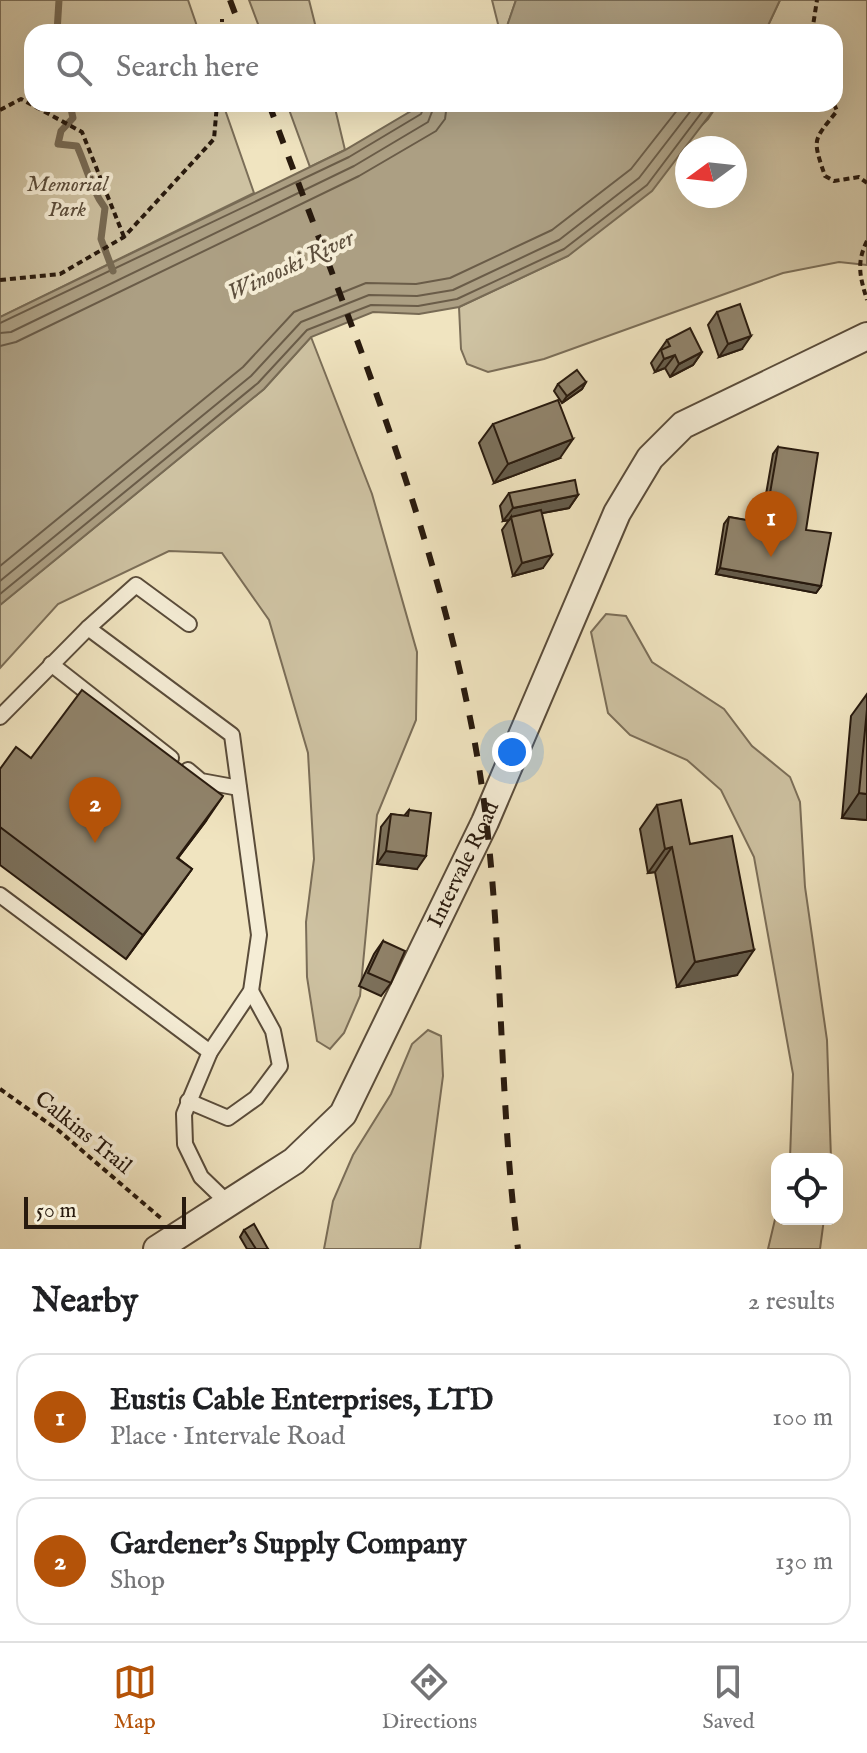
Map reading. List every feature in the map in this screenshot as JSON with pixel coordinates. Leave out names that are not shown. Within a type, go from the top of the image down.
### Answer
[{"type":"street","name":"Intervale Road","points":[[157,1249],[230,1205],[294,1161],[343,1114],[485,822],[617,513],[650,458],[683,425],[867,336]]},
{"type":"lane","points":[[0,717],[88,628],[136,585],[189,624]]},
{"type":"lane","points":[[88,628],[232,735],[259,935],[251,991],[210,1052],[184,1114],[185,1144],[201,1177],[230,1205]]},
{"type":"lane","points":[[51,664],[201,781],[239,788]]},
{"type":"lane","points":[[0,895],[210,1052]]},
{"type":"lane","points":[[188,1101],[228,1118],[256,1098],[280,1066],[273,1031],[251,991]]},
{"type":"path","points":[[813,24],[817,0]]},
{"type":"path","points":[[222,19],[222,24]]},
{"type":"path","points":[[0,110],[21,99],[24,101]]},
{"type":"path","points":[[45,112],[82,132],[124,237]]},
{"type":"path","points":[[0,280],[60,274],[124,237],[214,139],[216,112]]},
{"type":"path","points":[[836,112],[817,133],[816,150],[825,176],[834,181],[859,177],[867,183]]},
{"type":"path","points":[[867,241],[859,256],[858,273],[867,300]]},
{"type":"path","name":"Calkins Trail","points":[[0,1089],[58,1130],[181,1235]]},
{"type":"green space","name":"Memorial Park","points":[[0,0],[188,0],[196,24],[24,24],[24,112],[226,112],[254,193],[0,317]]},
{"type":"green space","points":[[249,0],[309,0],[315,24],[258,24]]},
{"type":"green space","points":[[492,0],[516,0],[508,24],[498,24]]},
{"type":"green space","points":[[780,0],[867,0],[867,265],[839,262],[783,273],[544,359],[488,372],[467,364],[461,349],[459,307],[568,256],[675,151],[675,208],[747,208],[747,136],[691,136],[713,112],[843,112],[843,24],[769,24]]},
{"type":"green space","points":[[290,112],[336,112],[345,150],[310,167]]},
{"type":"green space","points":[[311,337],[372,494],[417,652],[416,720],[377,815],[360,996],[344,1033],[330,1049],[317,1041],[307,977],[306,922],[314,859],[308,753],[269,620],[222,553],[169,551],[58,604],[0,668],[0,605],[264,389]]},
{"type":"green space","points":[[606,614],[626,616],[652,662],[724,709],[752,746],[790,777],[800,802],[805,887],[827,1040],[831,1153],[790,1153],[793,1074],[754,857],[721,790],[687,760],[630,735],[608,713],[591,632]]},
{"type":"green space","points":[[428,1030],[441,1036],[443,1076],[420,1249],[324,1249],[333,1201],[353,1155],[391,1094],[412,1044]]},
{"type":"green space","points":[[774,1225],[823,1225],[820,1249],[768,1249]]},
{"type":"water","points":[[516,0],[780,0],[769,24],[508,24]]},
{"type":"water","name":"Winooski River","points":[[409,112],[712,112],[694,136],[675,136],[675,161],[652,191],[568,256],[459,307],[419,314],[373,312],[311,337],[264,389],[0,605],[0,317],[345,150]]},
{"type":"building","points":[[740,304],[751,336],[728,344],[717,312]]},
{"type":"building","points":[[690,328],[702,352],[679,364],[675,355],[664,359],[661,350],[670,346],[667,340]]},
{"type":"building","points":[[577,370],[586,382],[567,396],[558,384]]},
{"type":"building","points":[[558,400],[573,439],[508,464],[493,424]]},
{"type":"building","points":[[778,447],[818,453],[806,530],[831,533],[821,586],[720,568],[729,517],[787,527],[765,522]]},
{"type":"building","points":[[575,480],[578,495],[513,508],[509,493]]},
{"type":"building","points":[[541,510],[552,555],[522,563],[511,517]]},
{"type":"building","points":[[82,690],[223,796],[177,858],[192,869],[143,935],[0,827],[0,769],[16,747],[31,758]]},
{"type":"building","points":[[867,709],[867,794],[859,793]]},
{"type":"building","points":[[681,800],[690,844],[732,836],[754,950],[695,962],[672,847],[665,849],[657,805]]},
{"type":"building","points":[[409,810],[431,813],[426,856],[386,851],[391,814],[408,816]]},
{"type":"building","points":[[383,941],[405,951],[391,983],[368,973]]},
{"type":"building","points":[[254,1224],[268,1249],[256,1249],[244,1230]]},
{"type":"waterway","points":[[58,24],[59,0]]},
{"type":"waterway","points":[[72,112],[73,118],[61,131],[58,144],[77,146],[105,208],[101,239],[113,271]]},
{"type":"railway","points":[[230,0],[239,24]]},
{"type":"railway","points":[[272,112],[406,481],[430,557],[469,713],[489,846],[518,1249]]},
{"type":"place","name":"Eustis Cable Enterprises, LTD","points":[[771,557]]},
{"type":"place","name":"Gardener's Supply Company","points":[[95,843]]}]
